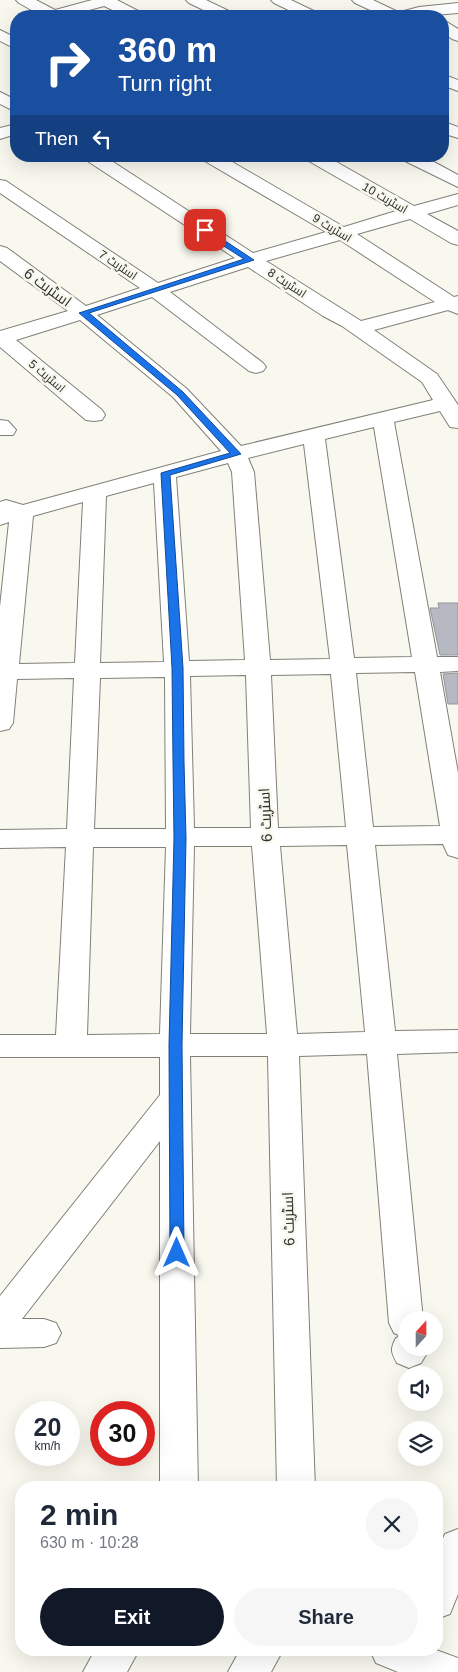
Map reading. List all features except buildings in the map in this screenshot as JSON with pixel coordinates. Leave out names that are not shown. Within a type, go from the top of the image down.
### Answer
[{"type":"street","points":[[24,0],[42,10]]},
{"type":"street","points":[[72,10],[105,0],[125,10]]},
{"type":"street","points":[[194,0],[215,10]]},
{"type":"street","points":[[279,0],[300,10]]},
{"type":"street","points":[[360,0],[383,10]]},
{"type":"street","name":"اسٹریٹ 8","points":[[101,162],[357,328],[430,378],[458,422]]},
{"type":"street","name":"اسٹریٹ 9","points":[[219,162],[342,233],[456,305]]},
{"type":"street","name":"اسٹریٹ 10","points":[[323,162],[458,239]]},
{"type":"street","points":[[420,162],[458,182]]},
{"type":"street","name":"اسٹریٹ 7","points":[[0,185],[155,290],[256,367]]},
{"type":"street","points":[[1,338],[250,260],[458,199]]},
{"type":"street","name":"اسٹریٹ 6","points":[[0,252],[83,313],[180,394],[236,454],[243,472],[258,667],[265,837],[283,1045],[296,1481]]},
{"type":"street","points":[[357,328],[456,305]]},
{"type":"street","name":"اسٹریٹ 5","points":[[1,338],[94,415]]},
{"type":"street","points":[[0,723],[7,512],[95,492],[236,454],[446,403]]},
{"type":"street","points":[[0,839],[361,836],[457,840],[383,418]]},
{"type":"street","points":[[314,435],[343,666],[361,836],[382,1043],[405,1311]]},
{"type":"street","points":[[166,473],[177,668],[180,838],[175,1045],[179,1481]]},
{"type":"street","points":[[70,1046],[95,492]]},
{"type":"street","points":[[3,672],[458,664]]},
{"type":"street","points":[[0,1046],[283,1045],[458,1041]]},
{"type":"street","points":[[0,1322],[176,1097]]},
{"type":"street","points":[[0,1334],[44,1333]]},
{"type":"street","points":[[443,1584],[458,1546]]},
{"type":"street","points":[[103,1672],[115,1656]]},
{"type":"street","points":[[248,1672],[258,1656]]},
{"type":"route","points":[[177,1253],[175,1045],[180,838],[179,762],[177,668],[166,473],[236,454],[180,394],[83,313],[250,260],[205,230]]}]
